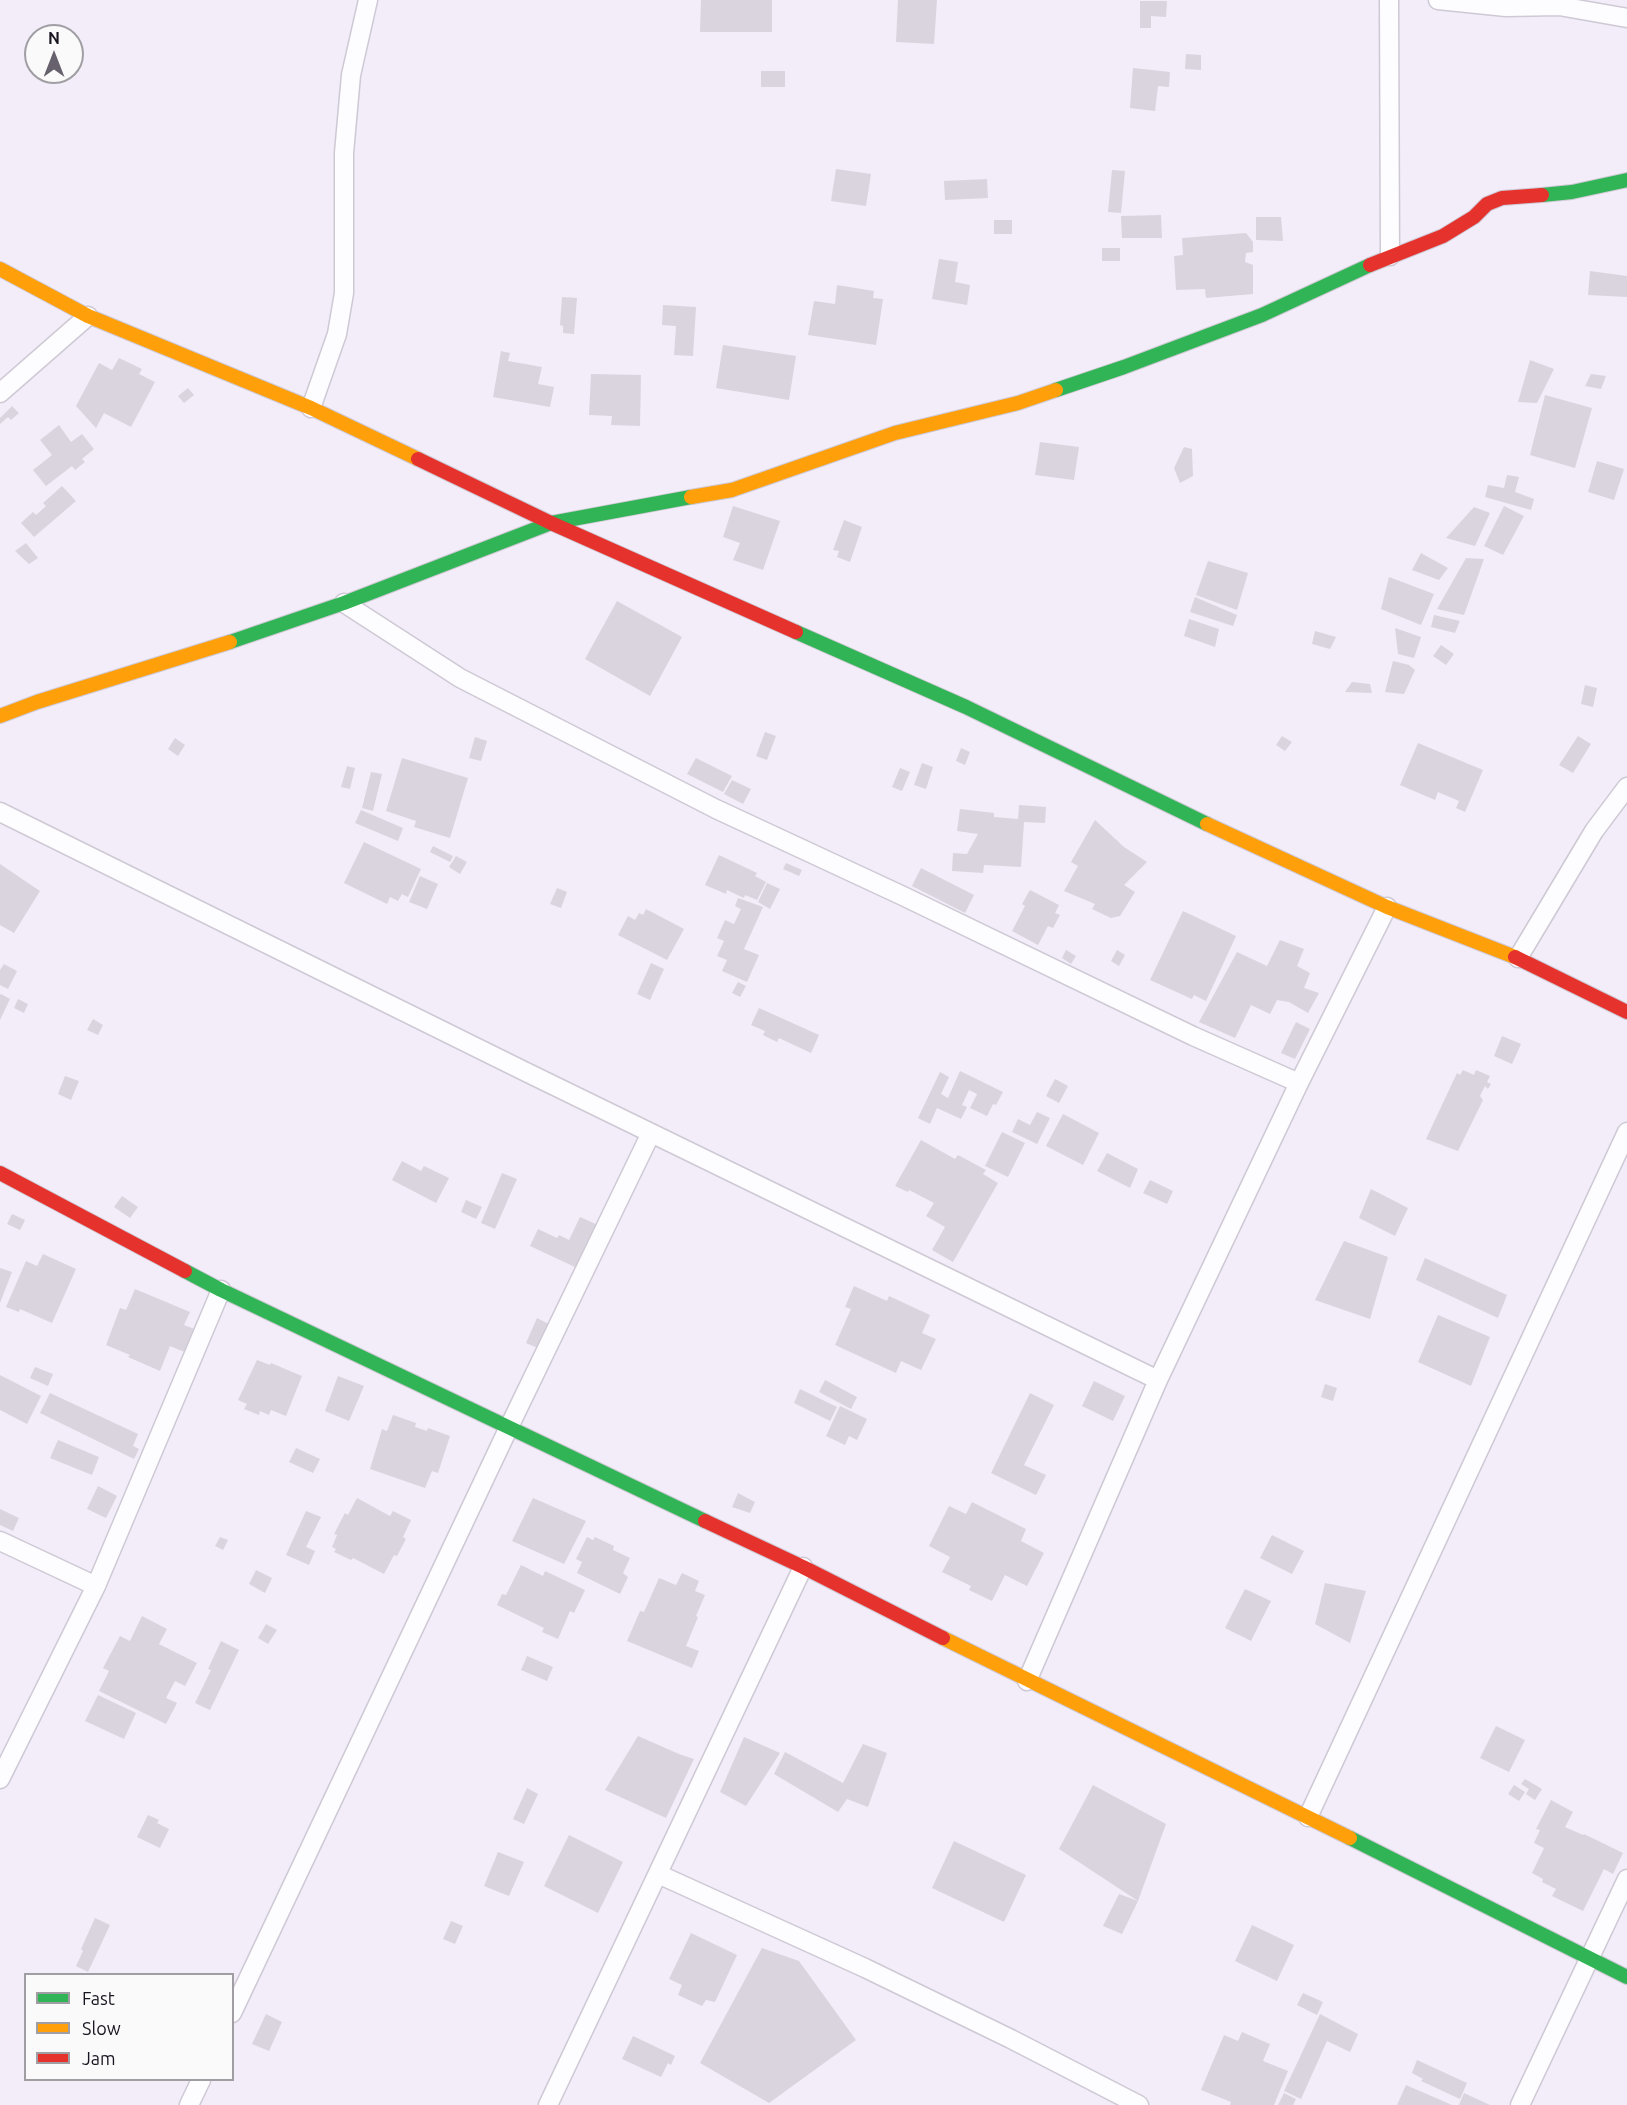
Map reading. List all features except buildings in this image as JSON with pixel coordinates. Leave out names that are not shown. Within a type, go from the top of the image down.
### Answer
[{"type":"street","points":[[311,408],[337,334],[344,293],[344,153],[351,75],[368,0]]},
{"type":"street","points":[[1389,0],[1390,256]]},
{"type":"street","points":[[1438,0],[1506,7],[1559,6],[1627,18]]},
{"type":"street","points":[[0,716],[37,702],[228,643],[344,603],[551,523],[732,490],[895,433],[1018,403],[1124,367],[1262,315],[1390,256],[1443,236],[1474,217],[1487,204],[1502,198],[1572,192],[1627,180]]},
{"type":"street","points":[[0,269],[88,316],[311,408],[551,523],[966,707],[1224,832],[1387,907],[1518,958],[1627,1012]]},
{"type":"street","points":[[0,393],[88,316]]},
{"type":"street","points":[[344,603],[460,678],[716,809],[1193,1036],[1299,1083]]},
{"type":"street","points":[[1518,958],[1594,831],[1627,788]]},
{"type":"street","points":[[0,812],[1158,1380]]},
{"type":"street","points":[[1027,1681],[1158,1380],[1299,1083],[1387,907]]},
{"type":"street","points":[[1308,1817],[1627,1132]]},
{"type":"street","points":[[234,2009],[509,1427],[651,1133]]},
{"type":"street","points":[[0,1173],[221,1290],[803,1567],[1027,1681],[1308,1817],[1627,1977]]},
{"type":"street","points":[[0,1779],[96,1586],[221,1290]]},
{"type":"street","points":[[0,1541],[96,1586]]},
{"type":"street","points":[[549,2105],[803,1567]]},
{"type":"street","points":[[658,1874],[876,1973],[1139,2105]]},
{"type":"street","points":[[1520,2105],[1627,1879]]},
{"type":"street","points":[[189,2105],[200,2081]]},
{"type":"traffic: fast","points":[[1542,195],[1572,192],[1627,180]]},
{"type":"traffic: fast","points":[[1056,390],[1262,315],[1370,265]]},
{"type":"traffic: fast","points":[[230,642],[344,603],[551,523],[691,497]]},
{"type":"traffic: fast","points":[[796,632],[966,707],[1207,824]]},
{"type":"traffic: fast","points":[[185,1271],[705,1521]]},
{"type":"traffic: fast","points":[[1350,1838],[1627,1977]]},
{"type":"traffic: slow","points":[[0,269],[88,316],[311,408],[418,459]]},
{"type":"traffic: slow","points":[[691,497],[732,490],[895,433],[1018,403],[1056,390]]},
{"type":"traffic: slow","points":[[0,716],[37,702],[230,642]]},
{"type":"traffic: slow","points":[[1207,824],[1387,907],[1515,957]]},
{"type":"traffic: slow","points":[[943,1638],[1350,1838]]},
{"type":"traffic: jam","points":[[1370,265],[1443,236],[1474,217],[1487,204],[1502,198],[1542,195]]},
{"type":"traffic: jam","points":[[418,459],[551,523],[796,632]]},
{"type":"traffic: jam","points":[[1515,957],[1627,1012]]},
{"type":"traffic: jam","points":[[0,1173],[185,1271]]},
{"type":"traffic: jam","points":[[705,1521],[803,1567],[943,1638]]}]
